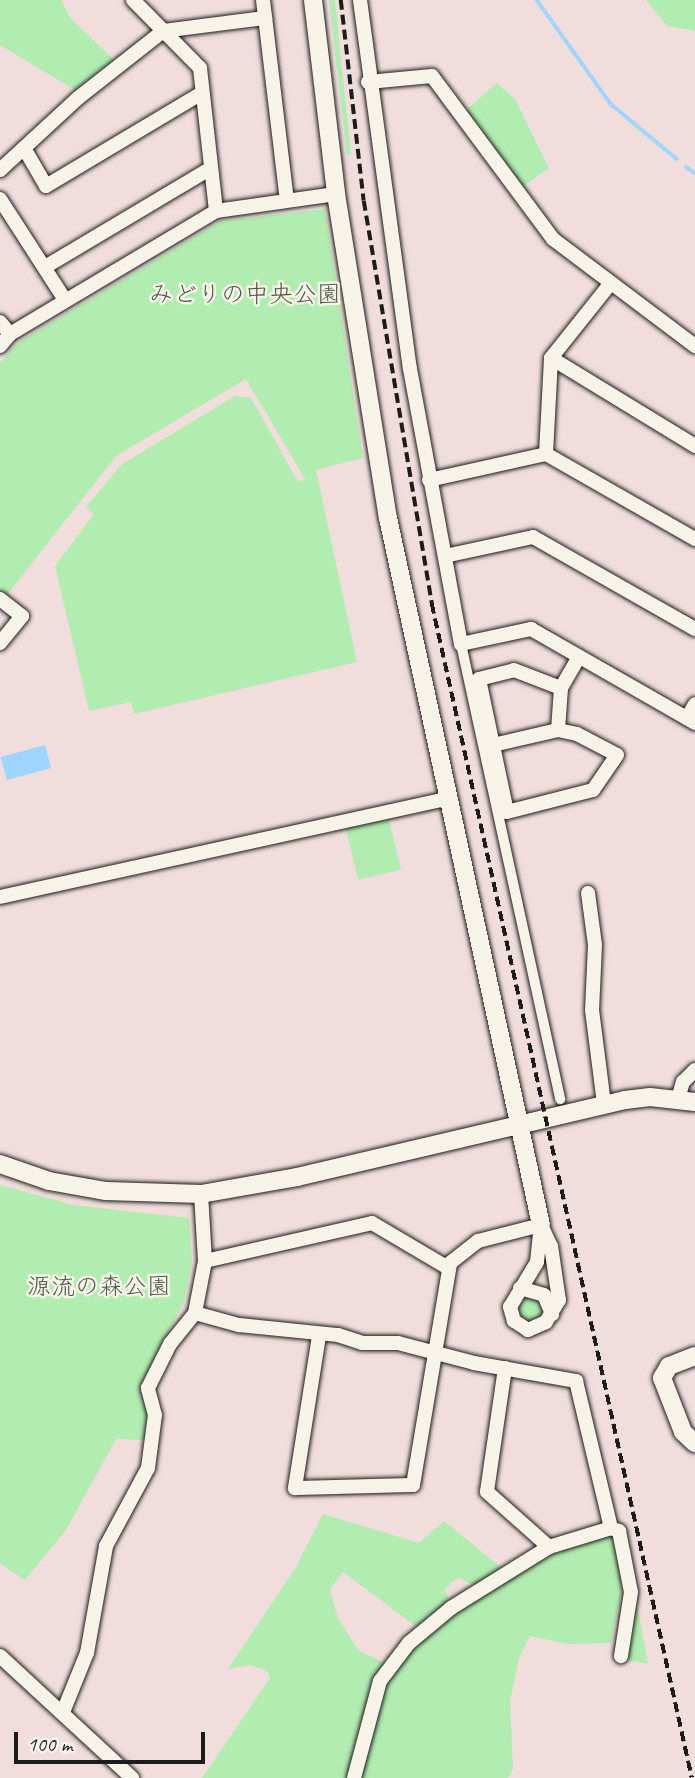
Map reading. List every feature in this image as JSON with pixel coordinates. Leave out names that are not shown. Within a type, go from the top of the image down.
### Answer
[{"type":"street","points":[[133,0],[200,68],[216,211]]},
{"type":"street","points":[[263,0],[287,200]]},
{"type":"street","points":[[313,0],[336,194],[388,517],[518,1124],[541,1225],[560,1287],[552,1314],[534,1329],[520,1326],[510,1307],[537,1262],[541,1225]]},
{"type":"street","points":[[360,0],[368,82],[429,480],[461,644],[561,1099]]},
{"type":"street","points":[[0,170],[78,98],[163,31],[265,18]]},
{"type":"street","points":[[368,82],[432,76],[553,239],[695,346]]},
{"type":"street","points":[[24,148],[46,186],[202,93]]},
{"type":"street","points":[[44,267],[211,168]]},
{"type":"street","points":[[3,334],[216,211],[336,194]]},
{"type":"street","points":[[0,200],[65,300]]},
{"type":"street","points":[[546,454],[551,358],[610,284]]},
{"type":"street","points":[[551,358],[695,446]]},
{"type":"street","points":[[429,480],[546,454],[695,539]]},
{"type":"street","points":[[445,556],[533,537],[695,629]]},
{"type":"street","points":[[0,598],[22,616],[0,643]]},
{"type":"street","points":[[461,644],[531,629],[691,721],[695,704]]},
{"type":"street","points":[[558,730],[561,688],[579,657]]},
{"type":"street","points":[[493,745],[558,730],[577,734],[617,755],[599,785],[585,795],[507,812],[479,679],[514,670],[561,688]]},
{"type":"street","points":[[0,897],[449,798]]},
{"type":"street","points":[[588,893],[596,945],[592,1010],[604,1104]]},
{"type":"street","points":[[0,1164],[49,1181],[106,1191],[201,1194],[285,1179],[604,1104],[650,1097],[686,1101],[683,1083],[695,1070]]},
{"type":"street","points":[[64,1712],[88,1653],[106,1546],[149,1468],[155,1415],[148,1388],[170,1345],[195,1313],[205,1261],[201,1194]]},
{"type":"street","points":[[205,1261],[372,1223],[448,1268]]},
{"type":"street","points":[[319,1335],[295,1488],[413,1485],[448,1268],[472,1243],[541,1225]]},
{"type":"street","points":[[520,1288],[544,1295],[552,1314]]},
{"type":"street","points":[[195,1313],[239,1325],[290,1328],[319,1335],[435,1350],[578,1383],[611,1528]]},
{"type":"street","points":[[695,1356],[669,1366],[662,1378],[682,1432],[695,1443]]},
{"type":"street","points":[[505,1368],[487,1492],[549,1547]]},
{"type":"street","points":[[354,1778],[380,1681],[410,1643],[451,1608],[549,1547],[611,1528],[619,1531],[631,1592],[621,1656]]},
{"type":"street","points":[[0,1656],[64,1712],[89,1742],[132,1778]]},
{"type":"green space","points":[[0,0],[61,0],[71,19],[114,60],[75,90],[0,45]]},
{"type":"green space","points":[[329,0],[335,0],[351,154],[347,155]]},
{"type":"green space","points":[[646,0],[695,0],[695,31],[667,26]]},
{"type":"green space","points":[[497,83],[515,99],[549,168],[522,187],[465,111]]},
{"type":"green space","name":"みどりの中央公園","points":[[325,209],[363,458],[316,470],[357,662],[134,714],[131,702],[89,711],[55,566],[94,514],[86,507],[122,464],[235,396],[251,398],[298,482],[305,479],[246,379],[116,456],[6,596],[0,591],[0,363],[17,343],[220,221]]},
{"type":"green space","points":[[388,817],[401,869],[358,880],[345,828]]},
{"type":"green space","name":"源流の森公園","points":[[0,1185],[74,1205],[189,1218],[192,1262],[184,1302],[140,1386],[148,1417],[146,1440],[116,1439],[66,1530],[25,1580],[0,1564]]},
{"type":"green space","points":[[531,1297],[539,1301],[543,1309],[539,1317],[531,1321],[523,1317],[519,1309],[523,1301]]},
{"type":"green space","points":[[323,1514],[419,1543],[444,1521],[502,1568],[474,1586],[459,1577],[444,1589],[452,1604],[421,1630],[343,1572],[330,1589],[338,1618],[358,1650],[394,1668],[441,1620],[554,1551],[606,1535],[616,1541],[622,1590],[611,1643],[568,1644],[530,1636],[519,1658],[510,1701],[513,1769],[508,1778],[202,1778],[270,1678],[267,1671],[250,1665],[228,1669],[296,1567]]},
{"type":"green space","points":[[636,1598],[648,1664],[626,1660]]},
{"type":"water","points":[[45,745],[51,768],[7,780],[1,757]]},
{"type":"waterway","points":[[537,0],[611,104],[677,159]]},
{"type":"waterway","points":[[686,167],[695,173]]},
{"type":"railway","points":[[341,0],[364,201],[432,604],[692,1778]]}]
